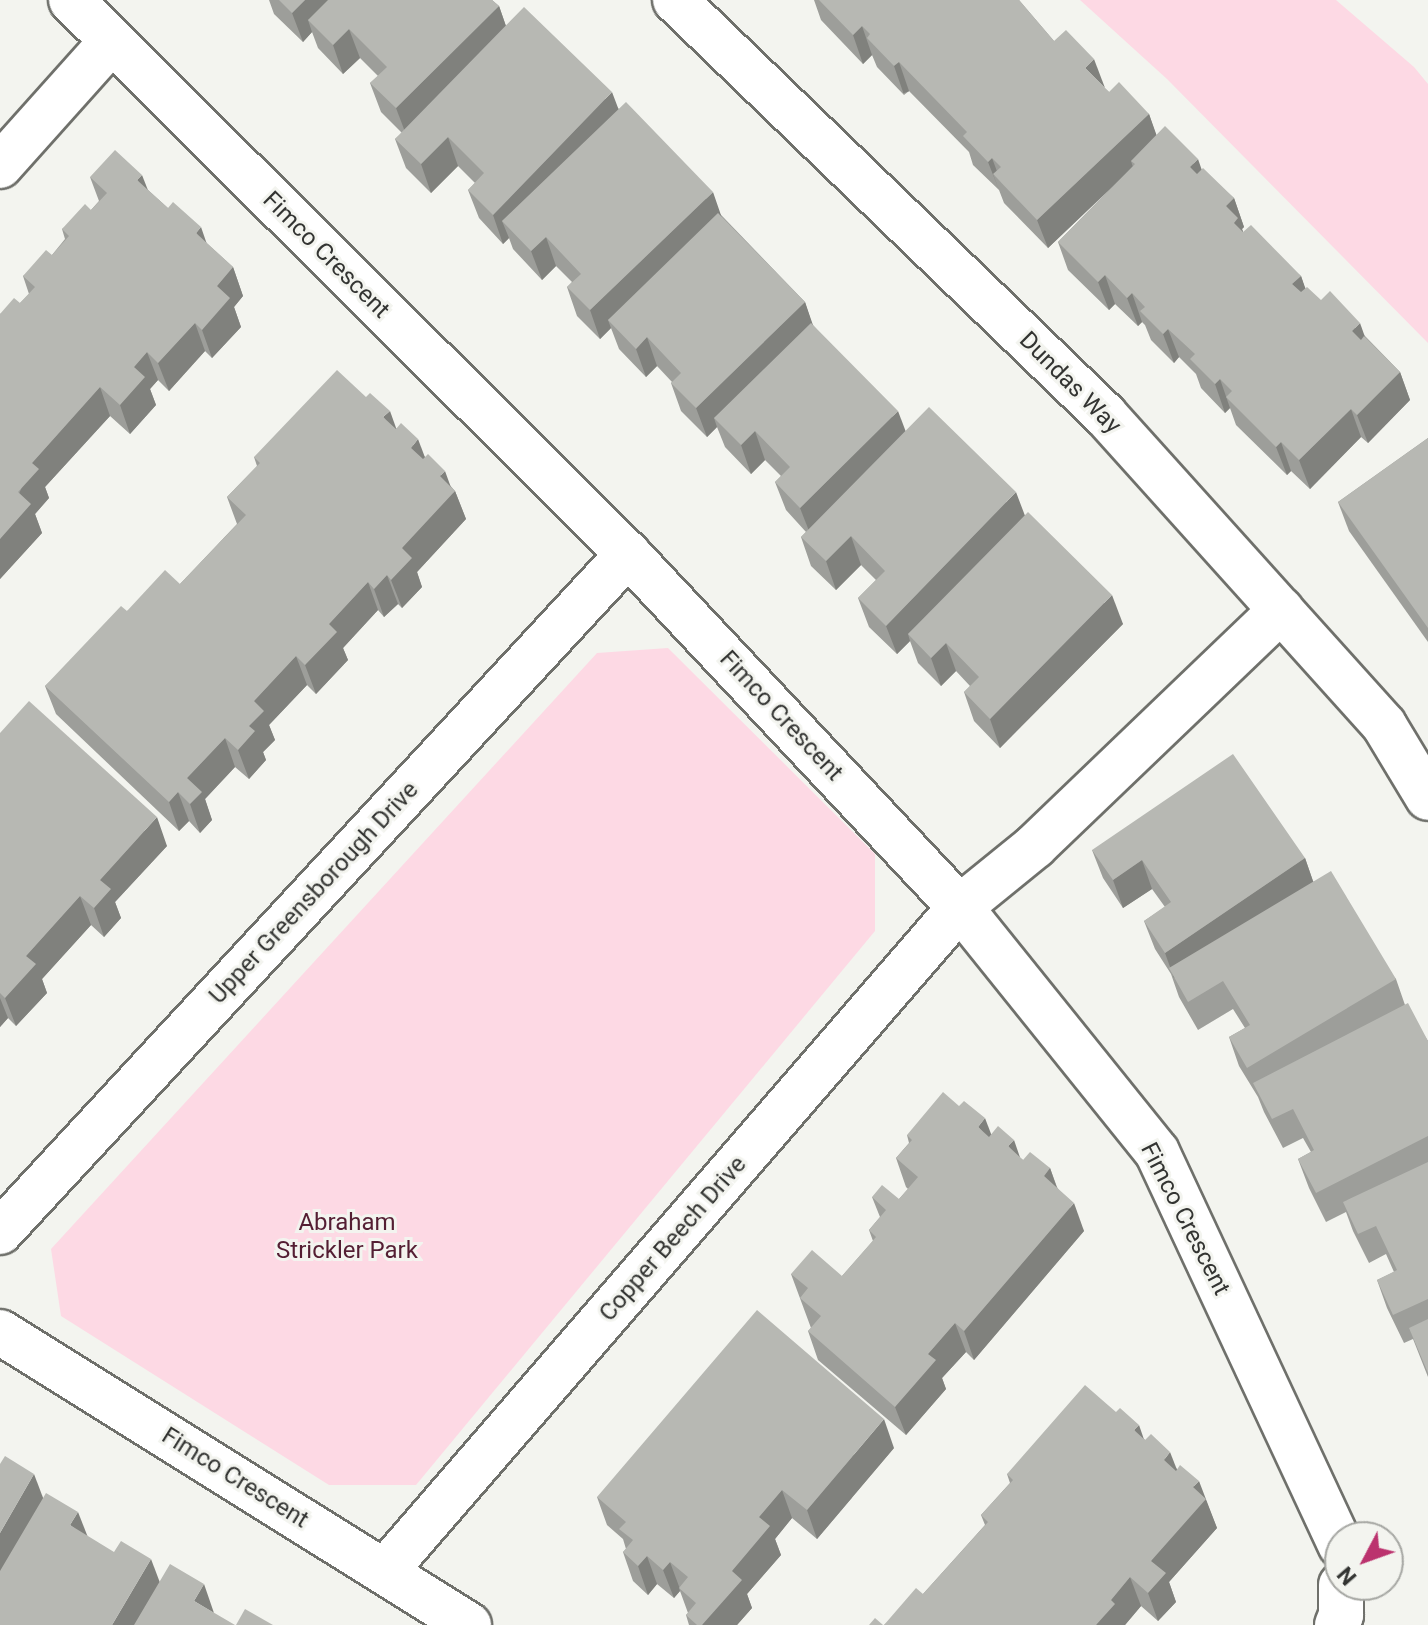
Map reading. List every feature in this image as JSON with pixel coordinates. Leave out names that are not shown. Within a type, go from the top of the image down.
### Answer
[{"type":"street","name":"Fimco Crescent","points":[[71,0],[628,554],[960,907],[1157,1152],[1329,1521]]},
{"type":"street","name":"Dundas Way","points":[[675,0],[1105,415],[1384,725],[1428,798]]},
{"type":"street","points":[[0,166],[111,42]]},
{"type":"street","name":"Upper Greensborough Drive","points":[[0,1232],[628,554]]},
{"type":"street","name":"Copper Beech Drive","points":[[385,1571],[960,907],[1035,846],[1281,610]]},
{"type":"street","name":"Fimco Crescent","points":[[0,1332],[469,1625]]},
{"type":"street","points":[[1337,1625],[1341,1601]]},
{"type":"green space","points":[[1080,0],[1336,0],[1414,67],[1428,84],[1428,343],[1167,79]]},
{"type":"green space","name":"Abraham Strickler Park","points":[[668,648],[875,854],[875,931],[416,1485],[329,1485],[61,1316],[51,1249],[597,653]]},
{"type":"building","points":[[279,0],[305,0],[292,13]]},
{"type":"building","points":[[328,0],[492,0],[499,6],[396,108],[370,83],[387,67],[349,29],[333,45],[308,20]]},
{"type":"building","points":[[819,0],[1019,0],[1054,41],[1066,30],[1094,59],[1085,68],[1109,92],[1119,82],[1149,114],[1037,220],[993,174],[1001,167],[992,158],[988,162],[963,136],[967,132],[899,62],[894,66],[867,38],[870,34],[862,26],[853,35]]},
{"type":"building","points":[[524,7],[612,92],[493,215],[468,190],[484,173],[448,137],[421,164],[395,139]]},
{"type":"building","points":[[626,102],[713,192],[590,310],[567,287],[581,274],[546,237],[531,251],[502,221]]},
{"type":"building","points":[[1165,126],[1198,159],[1190,167],[1197,174],[1203,168],[1234,198],[1226,206],[1238,218],[1234,223],[1243,232],[1251,225],[1301,276],[1292,284],[1301,292],[1307,287],[1321,300],[1330,291],[1360,323],[1352,331],[1361,340],[1364,336],[1400,372],[1357,415],[1351,409],[1299,460],[1281,442],[1276,447],[1226,397],[1232,391],[1220,379],[1215,384],[1190,359],[1195,354],[1168,329],[1163,334],[1140,311],[1145,307],[1132,293],[1127,298],[1105,275],[1098,282],[1058,242],[1135,164],[1131,161]]},
{"type":"building","points":[[115,150],[142,175],[137,180],[168,208],[173,202],[201,227],[196,233],[233,267],[217,286],[230,298],[202,330],[195,323],[158,363],[147,352],[134,367],[145,377],[120,405],[100,387],[32,463],[39,469],[18,492],[31,504],[0,539],[0,314],[14,298],[20,303],[35,287],[23,276],[46,250],[52,255],[69,236],[62,229],[85,204],[91,210],[107,193],[90,177]]},
{"type":"building","points":[[718,213],[805,302],[696,408],[671,383],[681,373],[647,337],[636,349],[608,320]]},
{"type":"building","points":[[811,323],[898,411],[800,508],[775,482],[790,467],[755,431],[741,445],[714,418]]},
{"type":"building","points":[[337,370],[366,397],[370,393],[390,411],[383,417],[396,429],[401,423],[418,439],[411,448],[423,459],[428,454],[445,471],[440,476],[455,491],[402,548],[412,558],[391,580],[387,575],[374,589],[368,582],[329,624],[337,632],[305,665],[296,656],[254,701],[264,711],[249,726],[255,731],[238,750],[225,738],[187,778],[202,792],[190,804],[178,792],[169,802],[45,686],[121,606],[127,611],[165,570],[180,584],[246,515],[227,497],[260,463],[254,457]]},
{"type":"building","points":[[929,407],[1016,492],[886,626],[858,598],[885,571],[851,536],[826,561],[801,537]]},
{"type":"building","points":[[1428,438],[1428,628],[1338,502]]},
{"type":"building","points":[[1028,512],[1112,595],[990,719],[964,692],[979,677],[946,643],[931,658],[908,634]]},
{"type":"building","points":[[29,701],[157,817],[100,880],[111,889],[94,908],[80,896],[26,956],[36,964],[5,998],[0,993],[0,733]]},
{"type":"building","points":[[1233,754],[1305,858],[1165,953],[1144,921],[1171,902],[1142,860],[1113,880],[1092,850]]},
{"type":"building","points":[[1331,871],[1396,979],[1247,1068],[1229,1037],[1250,1025],[1223,981],[1188,1002],[1169,968]]},
{"type":"building","points":[[1408,1003],[1428,1041],[1428,1136],[1316,1193],[1298,1159],[1314,1150],[1293,1109],[1272,1119],[1253,1083]]},
{"type":"building","points":[[943,1092],[959,1106],[964,1101],[985,1118],[978,1127],[989,1137],[998,1126],[1014,1140],[1008,1146],[1023,1160],[1030,1152],[1050,1168],[1044,1176],[1074,1203],[964,1331],[955,1323],[928,1354],[936,1360],[895,1407],[808,1331],[821,1316],[800,1298],[808,1288],[791,1274],[812,1250],[842,1276],[876,1237],[869,1230],[886,1210],[872,1197],[882,1185],[899,1199],[918,1177],[896,1158],[912,1140],[907,1135]]},
{"type":"building","points":[[1428,1162],[1428,1299],[1393,1315],[1377,1280],[1397,1270],[1376,1226],[1358,1234],[1343,1202]]},
{"type":"building","points":[[757,1310],[884,1419],[807,1510],[782,1490],[759,1517],[770,1526],[732,1571],[742,1580],[702,1625],[697,1625],[686,1615],[696,1603],[679,1588],[688,1577],[670,1562],[663,1570],[647,1556],[638,1566],[623,1552],[633,1540],[619,1529],[626,1522],[597,1497]]},
{"type":"building","points":[[1428,1319],[1428,1373],[1409,1328]]},
{"type":"building","points":[[1085,1385],[1116,1412],[1120,1408],[1139,1425],[1134,1430],[1145,1440],[1151,1434],[1170,1452],[1164,1460],[1176,1471],[1180,1465],[1199,1481],[1193,1487],[1206,1499],[1151,1561],[1166,1573],[1148,1593],[1130,1577],[1111,1600],[1115,1604],[1096,1625],[884,1625],[916,1588],[923,1594],[988,1522],[981,1515],[1013,1480],[1007,1474]]},
{"type":"building","points":[[5,1456],[34,1474],[0,1533],[0,1464]]},
{"type":"building","points":[[46,1493],[78,1512],[70,1525],[114,1552],[121,1541],[151,1559],[112,1625],[0,1625],[0,1571]]},
{"type":"building","points":[[170,1564],[204,1584],[194,1601],[235,1625],[134,1625]]},
{"type":"building","points":[[245,1609],[273,1625],[236,1625]]},
{"type":"building","points":[[875,1618],[883,1625],[869,1625]]}]
